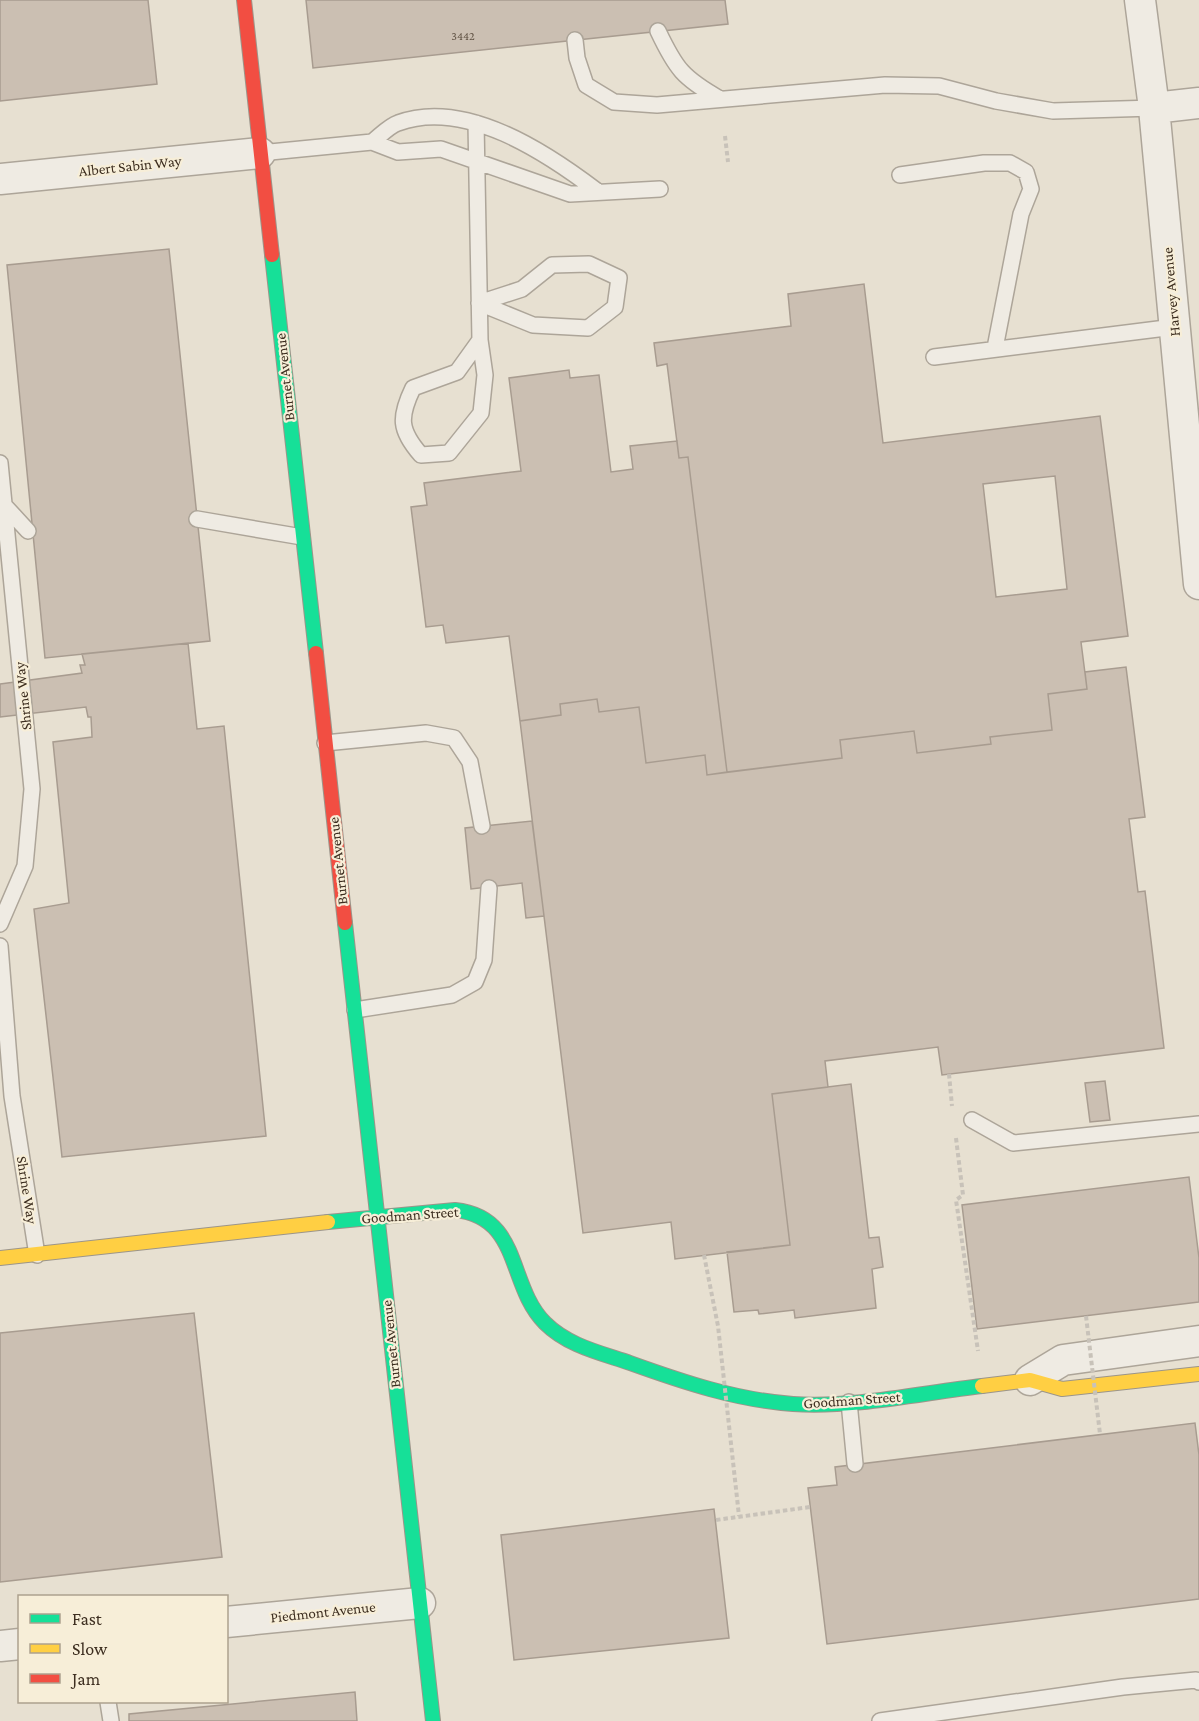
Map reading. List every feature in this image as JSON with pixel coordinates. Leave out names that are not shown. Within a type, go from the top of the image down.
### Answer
[{"type":"street","name":"Burnet Avenue","points":[[244,0],[433,1721]]},
{"type":"street","name":"Harvey Avenue","points":[[1140,0],[1154,108],[1174,327],[1196,525],[1199,584]]},
{"type":"street","points":[[1154,108],[1199,103]]},
{"type":"street","name":"Albert Sabin Way","points":[[0,179],[260,153]]},
{"type":"street","name":"Goodman Street","points":[[0,1258],[455,1210],[473,1212],[488,1220],[511,1253],[520,1282],[544,1322],[570,1342],[705,1390],[793,1404],[849,1402],[1030,1380],[1062,1389],[1199,1374]]},
{"type":"street","name":"Goodman Street","points":[[1030,1380],[1063,1360],[1199,1341]]},
{"type":"street","name":"Piedmont Avenue","points":[[228,1622],[420,1603]]},
{"type":"street","points":[[0,1646],[18,1644]]},
{"type":"lane","points":[[658,31],[671,58],[691,83],[720,99]]},
{"type":"lane","points":[[575,40],[576,58],[586,85],[614,102],[657,105],[885,85],[939,86],[996,101],[1053,111],[1154,108]]},
{"type":"lane","points":[[372,142],[398,123],[435,118],[476,123],[526,142],[597,191]]},
{"type":"lane","points":[[476,123],[480,340],[484,375],[481,413],[449,453],[421,455],[405,437],[403,409],[413,388],[457,372],[480,340]]},
{"type":"lane","points":[[260,153],[372,142],[398,152],[441,149],[570,194],[660,189]]},
{"type":"lane","points":[[900,175],[984,163],[1010,163],[1026,172],[1031,189],[1021,214],[995,348]]},
{"type":"lane","points":[[589,264],[619,278],[615,307],[588,328],[533,325],[479,303],[522,289],[552,265],[589,264]]},
{"type":"lane","points":[[934,357],[1174,327]]},
{"type":"lane","name":"Shrine Way","points":[[0,463],[32,789],[25,866],[0,924]]},
{"type":"lane","points":[[4,505],[28,531]]},
{"type":"lane","points":[[197,519],[302,537]]},
{"type":"lane","points":[[325,743],[426,733],[454,738],[470,762],[482,826]]},
{"type":"lane","points":[[355,1010],[453,995],[475,982],[484,960],[489,888]]},
{"type":"lane","name":"Shrine Way","points":[[0,946],[12,1096],[37,1255]]},
{"type":"lane","points":[[972,1119],[1013,1143],[1199,1124]]},
{"type":"lane","points":[[849,1402],[855,1464]]},
{"type":"lane","points":[[880,1721],[1123,1687],[1196,1680],[1199,1682]]},
{"type":"lane","points":[[108,1703],[111,1721]]},
{"type":"path","points":[[725,136],[728,162]]},
{"type":"path","points":[[949,1074],[952,1107]]},
{"type":"path","points":[[955,1129],[963,1195],[957,1200],[978,1351]]},
{"type":"path","points":[[704,1255],[718,1326],[739,1516]]},
{"type":"path","points":[[1086,1316],[1100,1434]]},
{"type":"path","points":[[716,1520],[810,1507]]},
{"type":"building","points":[[0,0],[148,0],[157,84],[0,101]]},
{"type":"building","points":[[306,0],[725,0],[728,24],[313,68]]},
{"type":"building","points":[[169,249],[210,641],[45,658],[7,265]]},
{"type":"building","points":[[864,284],[883,443],[1100,416],[1128,636],[1081,642],[1087,689],[1048,694],[1052,730],[990,737],[991,744],[917,753],[914,731],[840,740],[842,758],[727,772],[688,457],[679,458],[667,364],[657,366],[654,343],[791,326],[788,294]],"holes":[[[1055,476],[1067,589],[996,597],[983,484]]]},
{"type":"building","points":[[569,370],[570,378],[599,375],[611,472],[633,469],[630,446],[677,441],[679,458],[688,457],[727,772],[707,775],[705,755],[646,763],[639,707],[599,712],[597,699],[560,704],[561,715],[520,721],[509,636],[446,643],[443,625],[426,627],[411,507],[427,505],[424,483],[521,471],[509,378]]},
{"type":"building","points":[[188,643],[197,729],[224,726],[266,1136],[62,1157],[34,909],[69,903],[53,742],[92,737],[91,717],[88,717],[86,707],[0,717],[0,684],[82,673],[80,665],[85,665],[82,654]]},
{"type":"building","points":[[1126,667],[1145,817],[1129,819],[1138,892],[1145,891],[1164,1048],[942,1075],[938,1047],[825,1061],[828,1087],[772,1094],[790,1245],[675,1259],[671,1222],[583,1233],[520,721],[561,715],[560,704],[597,699],[599,712],[639,707],[646,763],[705,755],[707,775],[842,758],[840,740],[914,731],[917,753],[991,744],[990,737],[1052,730],[1048,694],[1087,689],[1085,672]]},
{"type":"building","points":[[532,821],[544,916],[526,918],[522,883],[471,889],[465,828]]},
{"type":"building","points":[[1105,1081],[1110,1120],[1090,1122],[1085,1083]]},
{"type":"building","points":[[851,1084],[869,1238],[879,1237],[883,1267],[872,1269],[876,1308],[795,1318],[794,1310],[759,1314],[758,1310],[734,1312],[727,1252],[790,1245],[772,1094]]},
{"type":"building","points":[[1189,1177],[1199,1258],[1199,1302],[977,1329],[962,1205]]},
{"type":"building","points":[[194,1313],[222,1557],[0,1582],[0,1333]]},
{"type":"building","points":[[1195,1423],[1199,1455],[1199,1599],[827,1644],[808,1488],[837,1485],[835,1467]]},
{"type":"building","points":[[714,1509],[729,1638],[514,1660],[501,1535]]},
{"type":"building","points":[[355,1692],[357,1721],[129,1721],[129,1714]]},
{"type":"traffic: fast","points":[[272,255],[316,653]]},
{"type":"traffic: fast","points":[[345,923],[433,1721]]},
{"type":"traffic: fast","points":[[328,1222],[455,1210],[477,1215],[492,1225],[503,1239],[533,1308],[554,1331],[596,1352],[730,1394],[772,1402],[816,1405],[864,1402],[982,1386]]},
{"type":"traffic: slow","points":[[0,1258],[328,1222]]},
{"type":"traffic: slow","points":[[982,1386],[1030,1380],[1062,1389],[1199,1374]]},
{"type":"traffic: jam","points":[[244,0],[272,255]]},
{"type":"traffic: jam","points":[[316,653],[345,923]]}]
